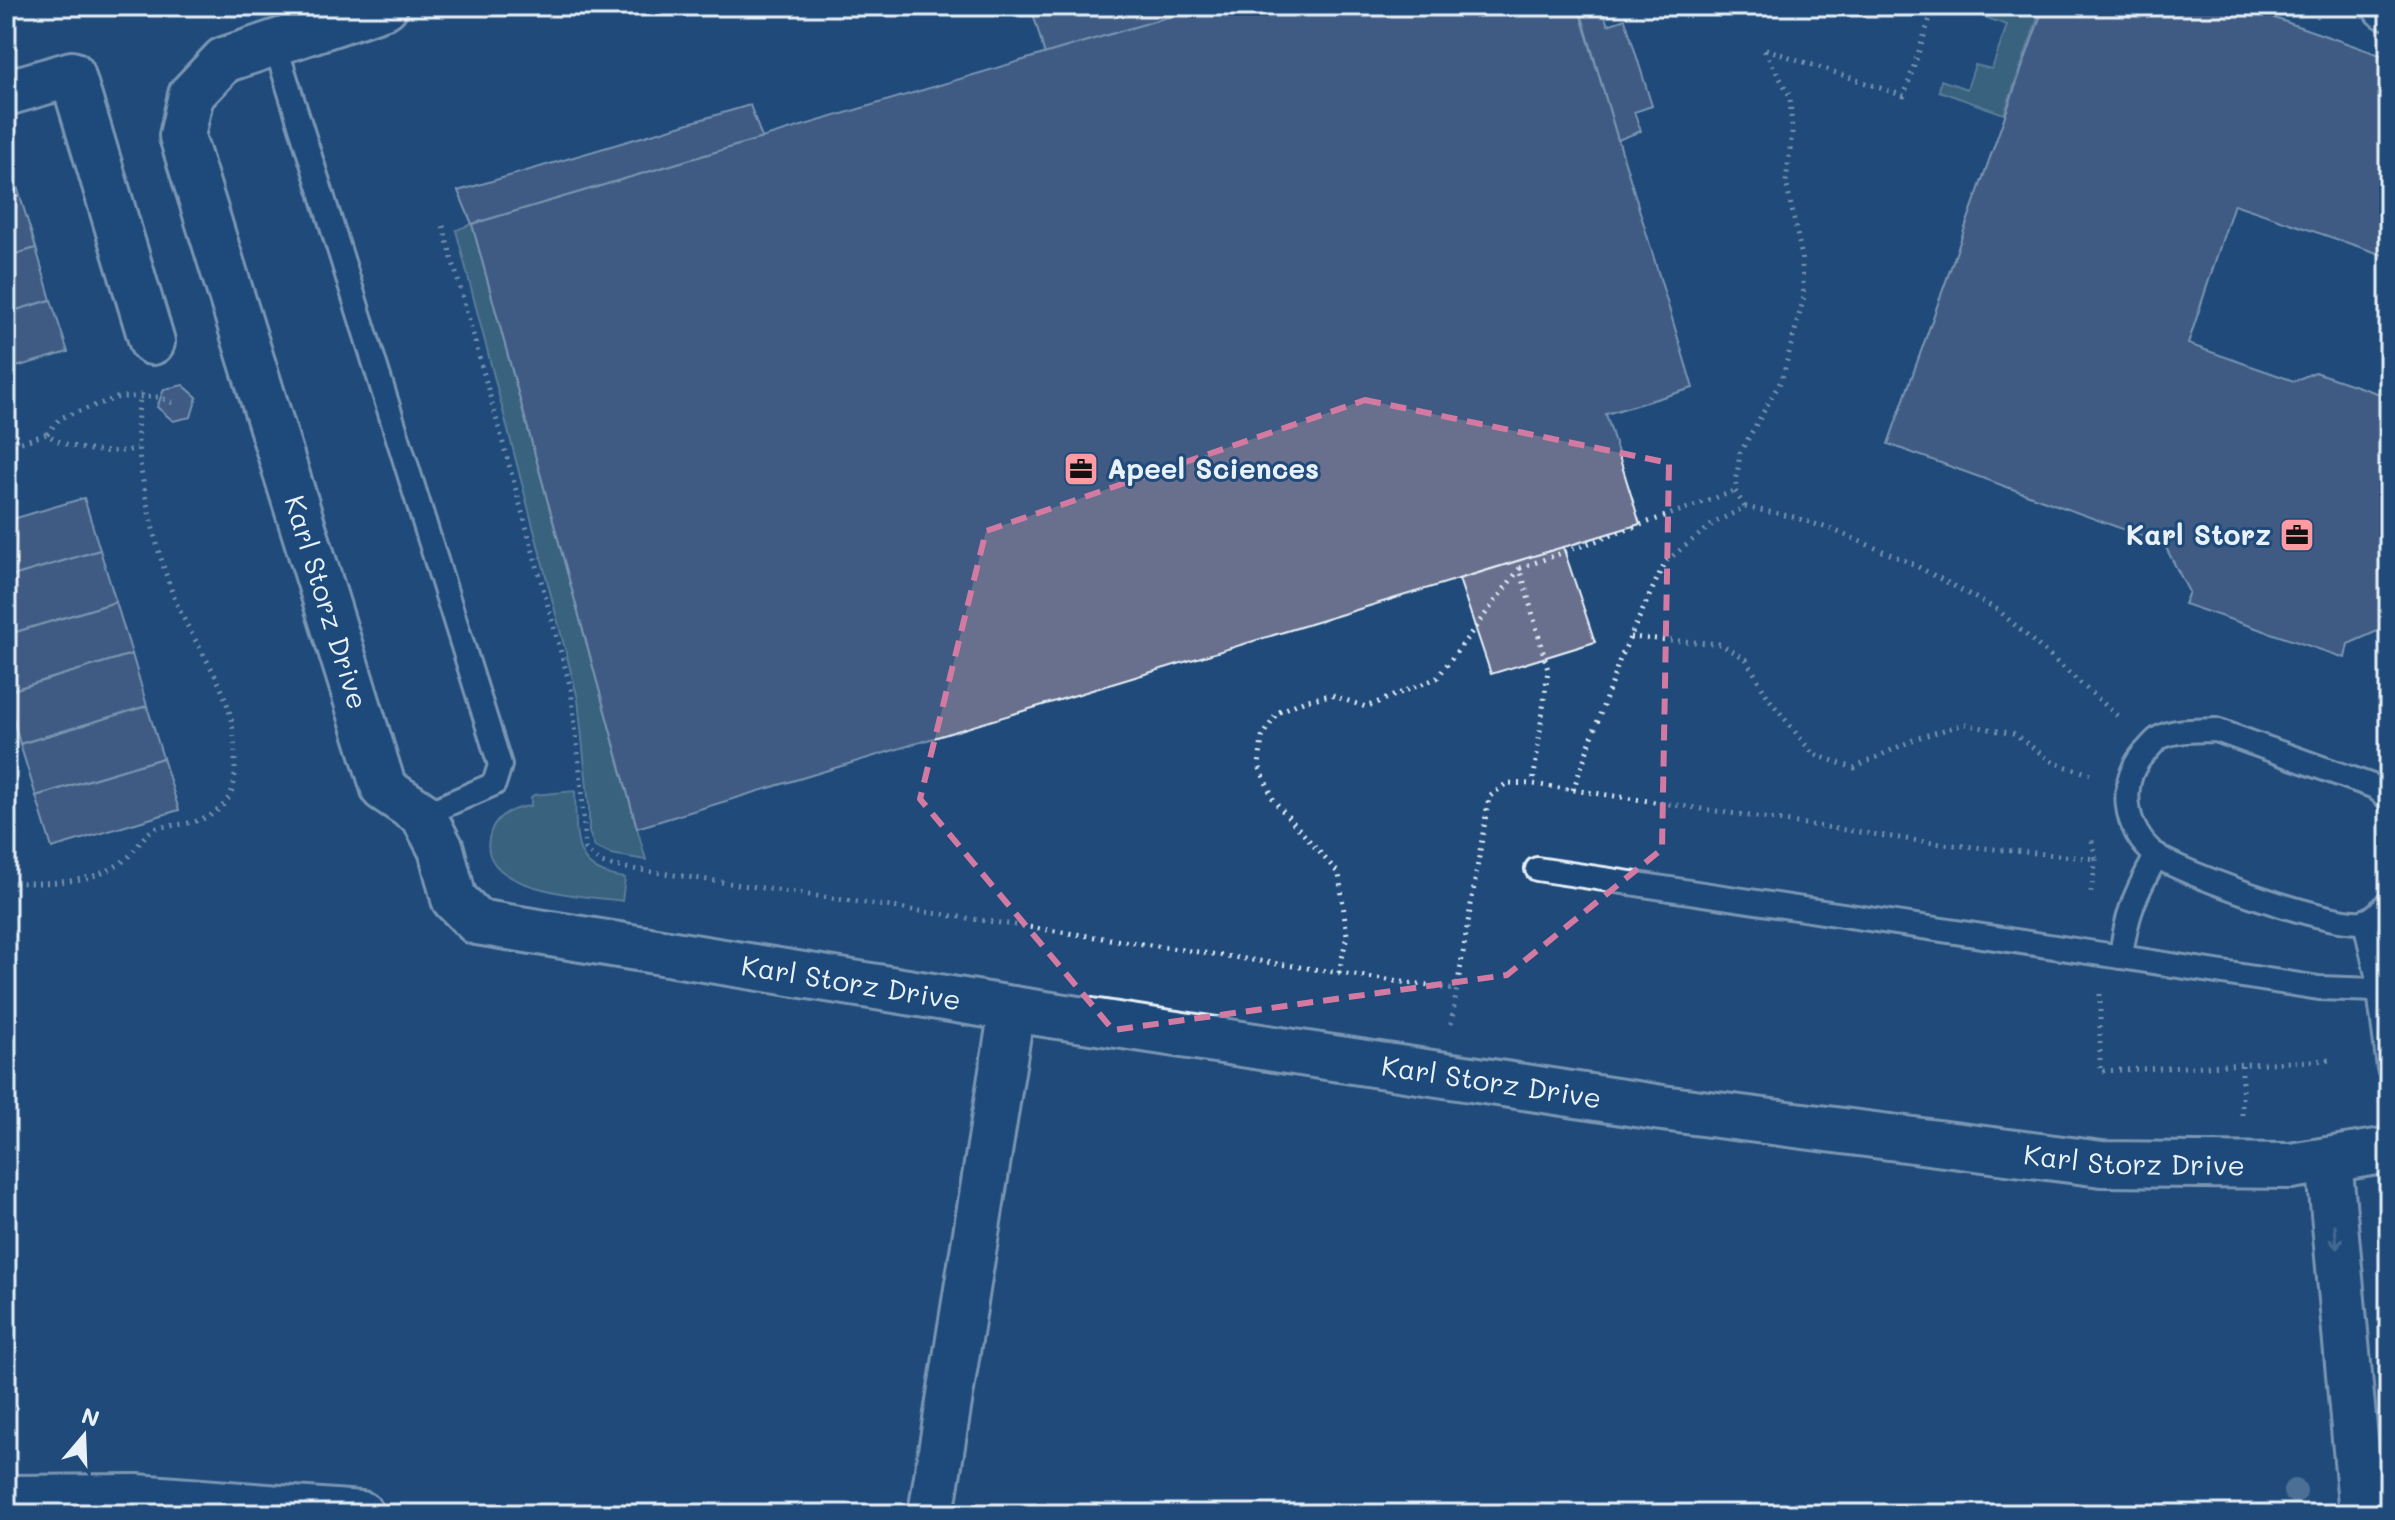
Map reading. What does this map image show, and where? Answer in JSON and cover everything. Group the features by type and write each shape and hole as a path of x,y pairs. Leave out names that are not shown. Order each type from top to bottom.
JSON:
{"street":[{"name":"Karl Storz Drive","path":"385,6 224,60 191,95 182,136 384,789 423,815 441,849 454,899 477,922 1012,1009 1662,1108 2102,1164 2291,1166 2389,1150"},
{"path":"6,93 72,74 152,342"},
{"path":"931,1514 1012,1009"},
{"path":"2329,1160 2362,1514"},
{"path":"6,1498 136,1497 361,1514"}],"lane":[{"path":"274,41 500,765 494,784 423,815"},
{"path":"2389,799 2375,787 2216,730 2188,731 2160,737 2140,756 2128,781 2127,810 2137,836 2157,855 2184,870 2321,918 2365,921 2382,911 2389,901"},
{"path":"2121,957 2125,923 2138,888 2157,855"},
{"path":"1537,869 2319,988 2381,979"},
{"path":"2365,921 2381,979 2389,1068"}],"path":[{"path":"1745,507 1735,491 1740,453 1782,379 1804,297 1801,252 1786,182 1792,132 1790,96 1763,48 1904,96 1934,6"},
{"path":"443,226 571,689 585,849 592,857 613,866 1456,990"},
{"path":"6,883 50,883 92,877 128,857 153,828 198,821 218,811 235,784 234,727 224,692 178,606 158,547 137,448 141,396 153,371 155,356 152,342"},
{"path":"6,447 47,434 60,418 119,397 159,397 176,404"},
{"path":"47,434 60,444 81,448 128,451 137,448"},
{"path":"1339,973 1347,935 1339,874 1274,801 1259,766 1262,738 1277,713 1303,701 1331,695 1366,707 1437,678 1520,568 1735,491"},
{"path":"1573,790 1630,637 1665,562 1714,523 1745,507 1794,517 1833,530 1911,563 1998,610 2123,720 2116,728"},
{"path":"1520,568 1548,670 1533,784"},
{"path":"1630,637 1720,644 1746,659 1769,699 1813,754 1854,768 1917,738 1964,724 2014,734 2054,763 2090,774"},
{"path":"2088,785 2096,761"},
{"path":"1450,1032 1489,797 1507,783 1533,784 1933,843 2096,859"},
{"path":"2089,905 2096,859 2090,833"},
{"path":"2100,985 2100,1071 2332,1060"},
{"path":"2242,1064 2242,1115"}],"highlighted area":[{"path":"1365,400 1669,463 1662,849 1507,975 1113,1030 920,799 986,531"}],"green space":[{"path":"1973,6 2012,9 2013,6 2042,6 2004,114 1939,91 1941,80 1967,89 1975,65 1992,69 2007,25 1973,13"},
{"path":"472,224 646,860 611,854 595,847 589,832 578,699 456,230"},
{"path":"575,791 580,849 594,868 625,878 622,901 535,887 514,879 497,867 489,851 491,831 502,816 531,806 534,795"}],"building":[{"path":"1031,6 1205,6 1045,55"},
{"name":"Apeel Sciences","path":"1205,6 1578,6 1693,388 1606,414 1640,524 637,828 472,224"},
{"path":"1601,6 1608,25 1625,19 1652,106 1634,112 1641,131 1618,140 1581,13"},
{"path":"2044,6 2240,6 2389,58 2389,257 2234,204 2188,344 2294,381 2315,372 2389,397 2389,626 2348,644 2345,658 2184,604 2189,592 2164,544 1888,444"},
{"path":"750,105 762,138 472,224 458,191"},
{"path":"6,151 20,196 6,200"},
{"path":"20,196 36,248 6,257 6,200"},
{"path":"36,248 51,300 6,313 6,257"},
{"path":"51,300 68,352 6,370 6,313"},
{"path":"183,385 197,397 191,417 173,421 157,407 164,389"},
{"path":"84,498 100,550 6,578 6,521"},
{"path":"1563,547 1595,642 1491,674 1459,579"},
{"path":"100,550 116,602 6,635 6,578"},
{"path":"116,602 132,654 6,692 6,635"},
{"path":"132,654 147,706 20,744 6,692"},
{"path":"147,706 163,758 36,796 20,744"},
{"path":"163,758 179,810 52,848 36,796"}],"place":[{"name":"Apeel Sciences","path":"1081,469"},
{"name":"Karl Storz","path":"2297,535"}]}
